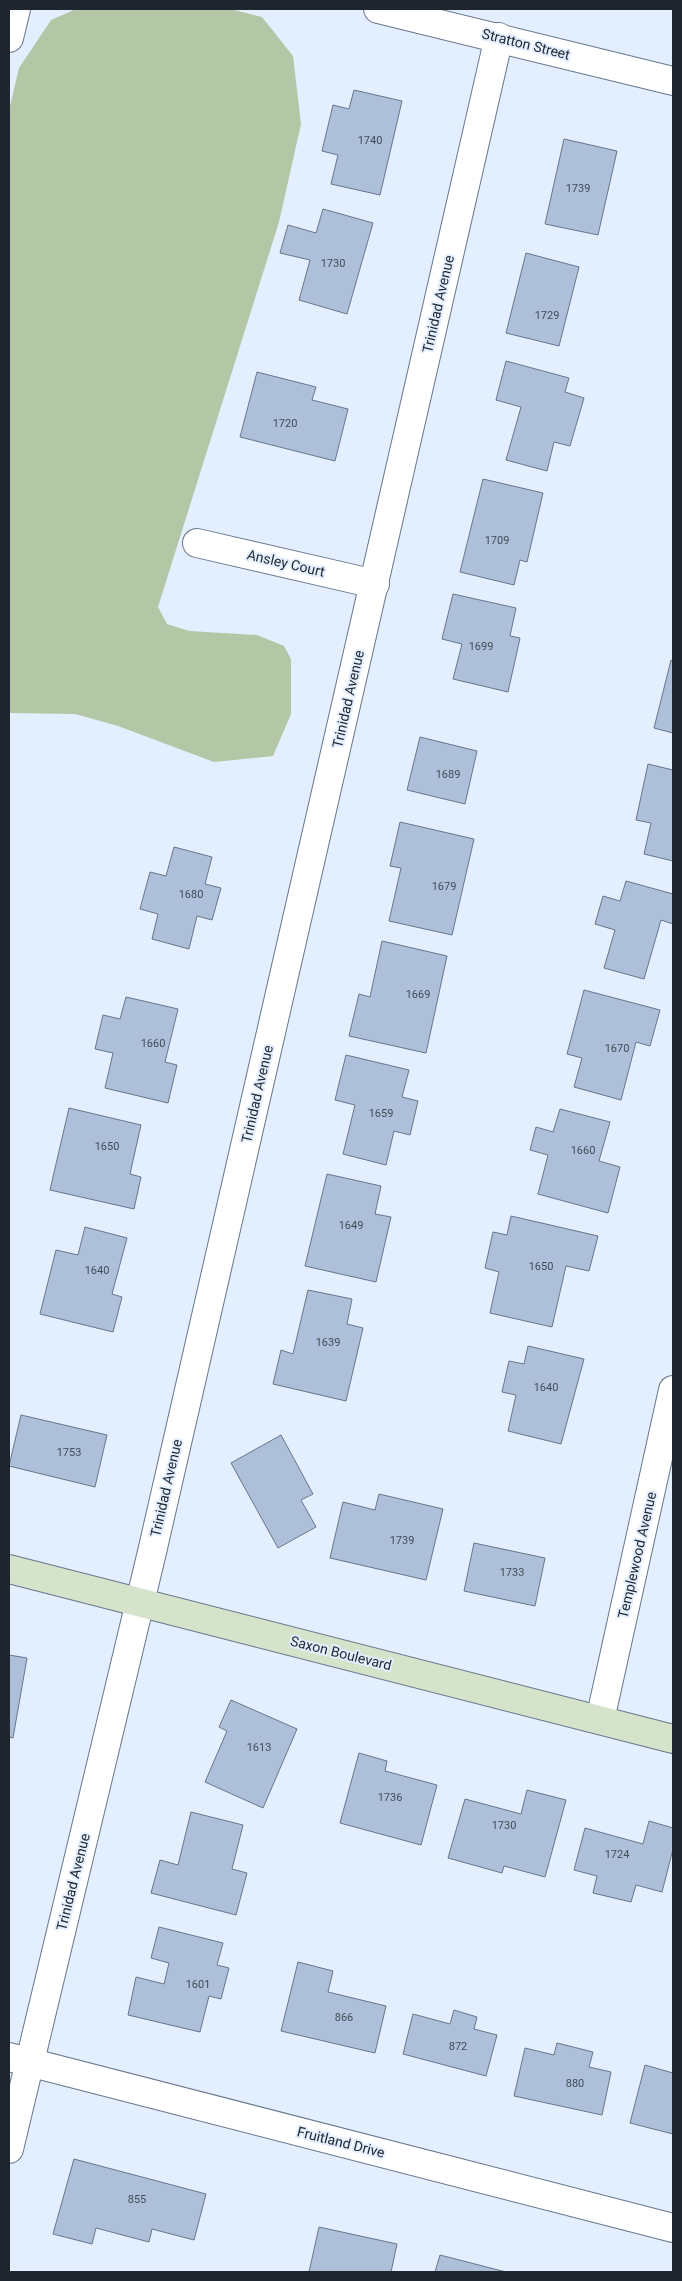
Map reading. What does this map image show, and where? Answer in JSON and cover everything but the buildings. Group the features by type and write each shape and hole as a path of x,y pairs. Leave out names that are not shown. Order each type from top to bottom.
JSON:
{"main road":[{"name":"Saxon Boulevard","path":"9,1569 673,1739"}],"street":[{"path":"9,38 16,9"},
{"name":"Stratton Street","path":"378,9 673,81"},
{"name":"Trinidad Avenue","path":"9,2149 19,2059 140,1601 375,584 499,37"},
{"name":"Ansley Court","path":"197,543 375,584"},
{"name":"Templewood Avenue","path":"600,1720 673,1390"},
{"name":"Fruitland Drive","path":"19,2059 673,2228"}],"green space":[{"path":"76,9 230,9 262,17 293,56 301,124 279,222 158,607 167,624 189,631 257,635 284,646 291,659 291,714 273,756 214,762 118,726 75,714 9,713 9,110 19,68 51,20"}]}
